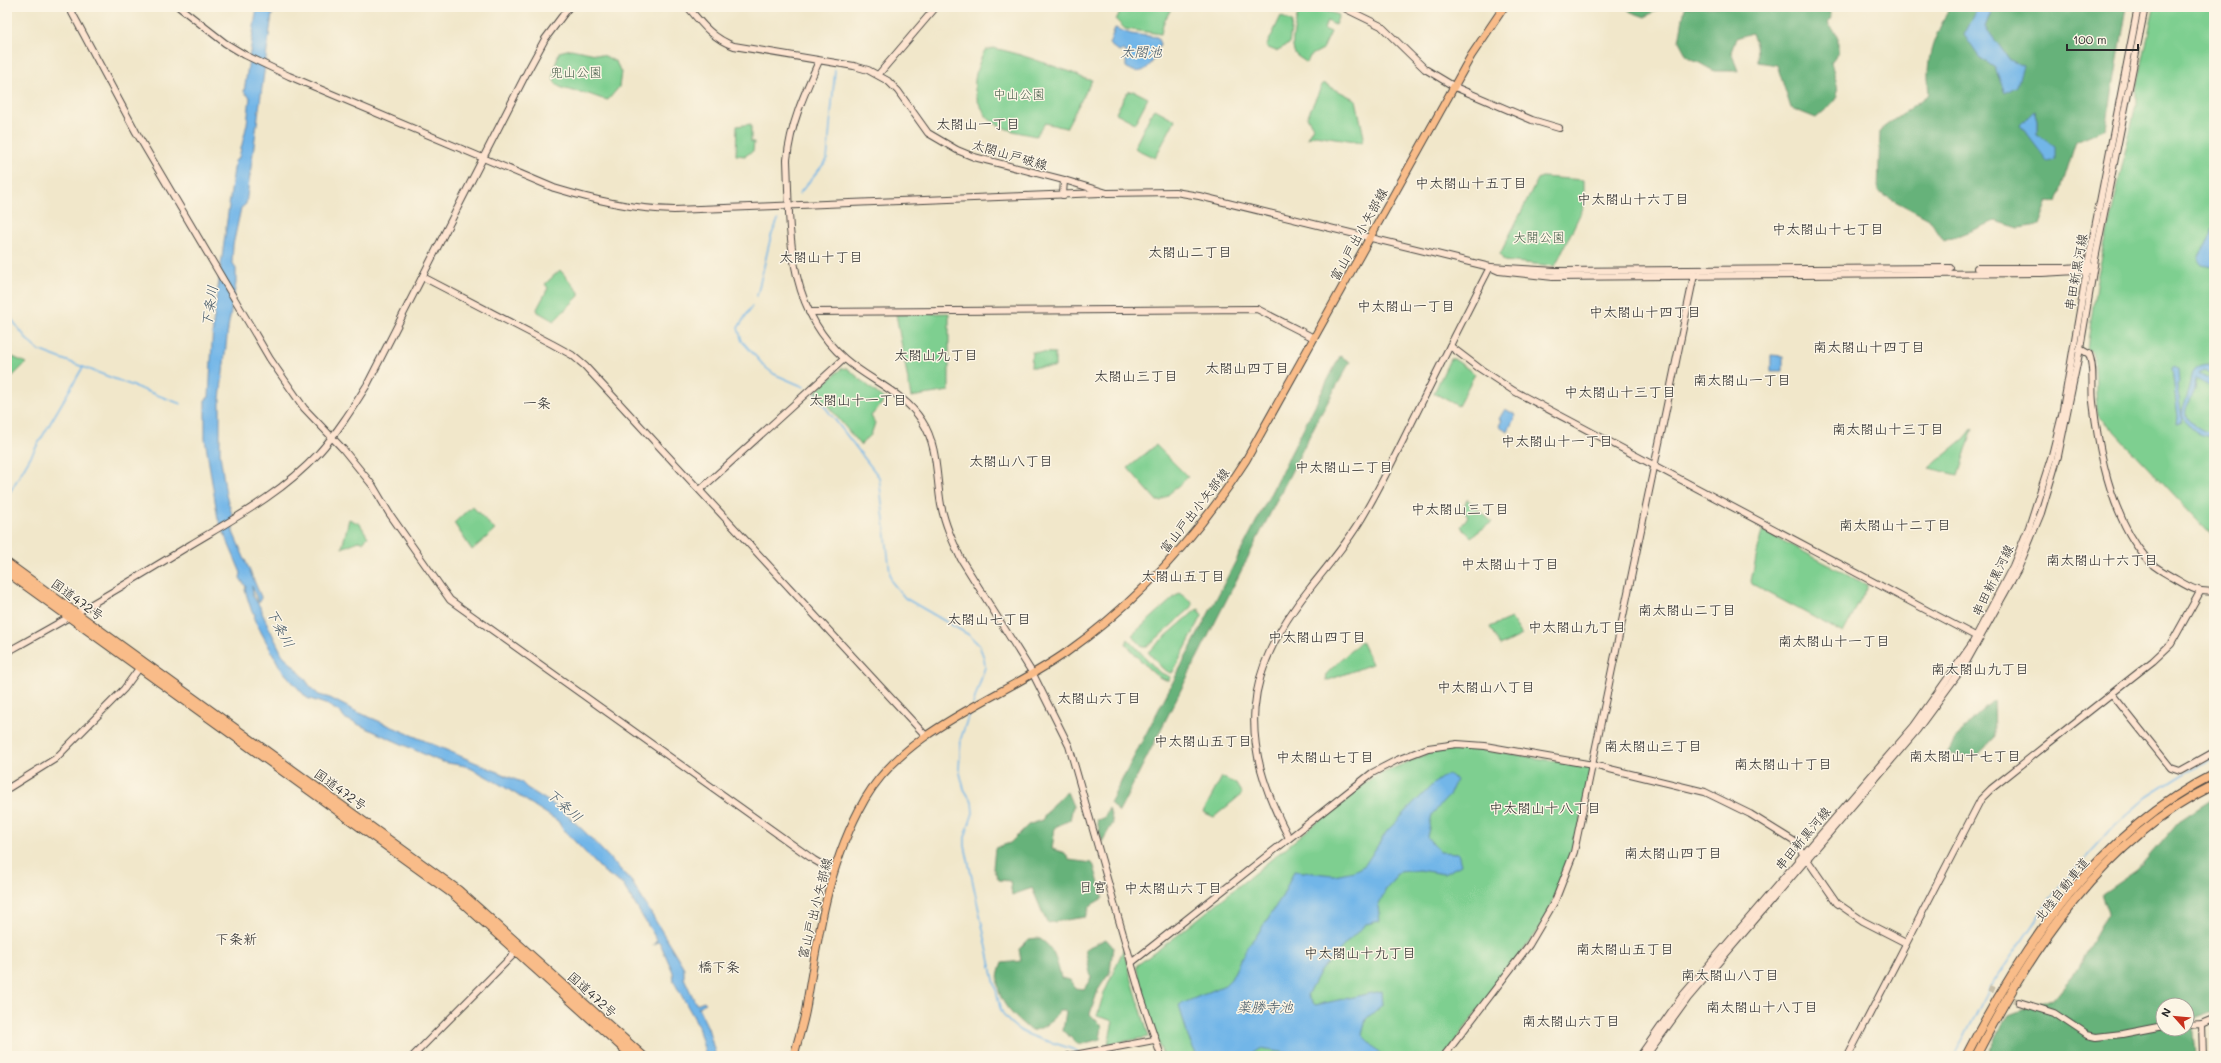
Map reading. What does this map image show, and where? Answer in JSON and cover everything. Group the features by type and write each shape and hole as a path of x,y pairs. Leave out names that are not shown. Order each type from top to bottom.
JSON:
{"highway":[{"name":"国道472号","path":"7,563 79,613 458,890 643,1056"},
{"name":"国道472号","path":"7,572 435,881 480,917 632,1056"},
{"name":"北陸自動車道","path":"1966,1056 2017,967 2050,919 2085,875 2142,819 2178,794 2214,774"},
{"name":"北陸自動車道","path":"1976,1056 2025,971 2057,924 2093,880 2147,828 2184,802 2214,785"}],"main road":[{"name":"富山戸出小矢部線","path":"794,1056 807,1003 813,957 833,871 846,837 873,787 892,765 926,736 1033,674 1068,651 1104,624 1162,570 1188,539 1230,485 1246,460 1471,56 1504,7"}],"street":[{"path":"69,7 136,132 237,304 291,390 314,419 332,437 373,486 389,513 452,603 814,860 833,871"},
{"path":"179,7 189,17 225,43 245,55 272,68 554,188 598,202 645,210 789,206 1107,193"},
{"path":"7,652 71,618 240,516 270,496 300,472 332,437 367,385 482,157 534,58 569,7"},
{"name":"太閤山戸破線","path":"688,7 710,33 725,43 753,50 854,66 878,75 898,92 928,133 957,150 974,157 1064,180 1107,193 1175,192 1199,196 1490,267"},
{"path":"878,75 936,7"},
{"path":"1342,7 1380,26 1426,69 1455,87 1532,120 1559,128"},
{"name":"串田新黒河線","path":"1978,638 2016,560 2029,527 2052,455 2062,415 2138,7"},
{"name":"串田新黒河線","path":"1646,1056 1688,998 1914,726 1978,638 2018,569 2040,513 2058,456 2080,349 2090,268 2146,7"},
{"path":"819,61 798,112 788,144 789,206 795,273 801,295 819,331 844,359 873,381 907,401 922,420 931,439 941,505 952,541 961,559 1033,674 1069,746 1131,963 1154,1040 1161,1056"},
{"path":"1063,195 1064,180"},
{"path":"1490,267 1500,266 1536,271 2090,268"},
{"path":"1490,267 1499,271 1553,277 2090,268"},
{"path":"1289,838 1268,793 1258,764 1254,740 1253,717 1256,688 1264,663 1281,628 1365,513 1490,267"},
{"path":"1444,1056 1529,945 1555,901 1574,852 1694,275"},
{"path":"422,277 572,355 585,366 926,736"},
{"path":"809,312 1257,309 1314,338"},
{"path":"1450,346 1514,392 1978,638"},
{"path":"2080,349 2089,354 2092,362 2092,395 2097,441 2113,498 2127,527 2147,560 2161,571 2200,592 2214,591"},
{"path":"700,490 844,359"},
{"path":"1848,1056 1977,805 1986,793 2153,661 2171,644 2200,592"},
{"path":"7,789 55,759 124,689 140,667"},
{"path":"2112,694 2171,768 2180,771 2214,752"},
{"path":"1131,963 1372,773 1396,760 1428,748 1458,744 1484,746 1593,765 1705,792 1750,814 1795,842 1837,903 1863,921 1906,943"},
{"name":"串田新黒河線","path":"1640,1056 1683,994 1805,856"},
{"path":"413,1056 517,951"},
{"path":"2019,1002 2054,1012 2087,1035 2096,1037 2155,1028"},
{"path":"2195,1024 2202,1024 2214,1019"},
{"path":"2202,1024 2203,1056"},
{"path":"1069,1056 1154,1040"}],"green space":[{"path":"1122,7 1172,7 1163,24 1161,34 1125,29 1116,20"},
{"path":"1300,7 1314,7 1339,15 1335,25 1327,21 1324,29 1331,32 1323,49 1310,56 1307,63 1296,55 1293,45 1295,24"},
{"path":"1625,7 1662,7 1645,17 1631,12"},
{"path":"1685,7 1828,7 1831,17 1828,24 1838,35 1838,53 1831,62 1838,89 1835,99 1816,118 1791,108 1777,65 1758,62 1756,45 1752,33 1736,38 1731,52 1738,71 1714,71 1687,56 1679,41"},
{"path":"1950,7 2127,7 2106,128 2076,141 2057,202 2048,201 2039,225 2019,228 1996,221 1944,241 1929,219 1878,192 1880,130 1929,94 1929,58 1935,39","holes":["1978,8 1991,12 1985,27 2010,60 2005,93 1995,67 1979,57","2034,111 2037,121 2037,134 2020,125"]},
{"path":"2154,7 2214,7 2214,538 2098,415 2094,359 2092,352 2087,349 2097,279 2136,104 2136,92"},
{"path":"1281,16 1292,22 1289,44 1276,51 1266,47"},
{"name":"中山公園","path":"993,48 1022,55 1092,80 1066,128 1045,123 1036,136 1006,129 988,118 976,95 975,80 978,65 985,50"},
{"name":"兜山公園","path":"571,49 605,56 616,62 621,72 619,87 608,100 565,89 555,83 554,72 559,52"},
{"path":"1323,83 1356,100 1364,137 1362,142 1315,135 1307,138 1313,127 1307,117"},
{"path":"1134,91 1148,98 1135,123 1116,113 1127,92"},
{"path":"1155,109 1175,120 1155,158 1136,149 1135,146 1153,110"},
{"path":"751,124 751,142 754,142 753,151 745,156 736,155 737,126"},
{"name":"大開公園","path":"1542,177 1584,180 1584,206 1555,266 1504,261 1500,254 1538,179"},
{"path":"560,270 579,292 579,296 554,321 538,312 537,309 548,288 545,284"},
{"path":"949,313 949,391 911,397 896,314"},
{"path":"1032,352 1055,353 1055,367 1031,367"},
{"path":"11,356 26,363 13,376 9,377 7,375 7,359"},
{"path":"1340,356 1350,362 1317,421 1119,812 1110,803 1253,528"},
{"path":"1450,359 1454,359 1475,374 1458,406 1434,393"},
{"path":"847,368 885,400 871,416 875,423 871,435 860,445 816,391 841,369"},
{"path":"1973,428 1958,475 1929,468 1965,438"},
{"path":"1156,445 1188,477 1161,501 1157,501 1128,468"},
{"path":"1467,499 1492,522 1471,537 1461,527 1468,516 1462,511"},
{"path":"472,506 495,530 472,550 454,523"},
{"path":"349,519 360,524 368,537 363,542 358,541 342,548"},
{"path":"1762,530 1867,585 1867,588 1843,633 1752,584 1751,581"},
{"path":"1179,593 1192,602 1192,607 1147,647 1143,647 1132,635"},
{"path":"1199,609 1202,616 1173,672 1170,673 1162,668 1148,652"},
{"path":"1511,618 1522,635 1500,646 1490,627"},
{"path":"1128,639 1159,672 1170,677 1169,680 1158,676 1146,666 1126,644"},
{"path":"1361,641 1372,664 1326,681 1327,673"},
{"path":"1994,700 1995,737 1976,757 1947,754 1951,746 1967,725"},
{"path":"1459,748 1514,754 1592,768 1574,853 1543,924 1444,1056 1163,1056 1145,1002 1136,966 1178,935 1373,777 1429,753"},
{"path":"1222,777 1236,784 1242,794 1214,817 1203,812"},
{"path":"1067,792 1073,806 1070,820 1055,827 1052,849 1065,853 1069,860 1092,863 1103,898 1091,905 1085,917 1047,923 1032,888 1012,895 1010,881 999,880 993,868 995,848 1010,843 1028,825 1042,820 1052,805"},
{"path":"2214,798 2214,1011 2196,1017 2195,1022 2195,997 2155,997 2155,1037 2193,1037 2195,1056 1987,1056 2003,1023 2009,1015 2054,998 2073,975 2109,912 2102,894 2137,870 2179,821"},
{"path":"1109,808 1113,823 1102,842 1097,820 1104,818"},
{"path":"1038,938 1048,945 1054,955 1061,978 1070,980 1075,988 1084,989 1091,978 1085,949 1106,939 1113,947 1110,972 1098,990 1090,1014 1102,1026 1100,1039 1079,1045 1063,1031 1066,1011 1059,1011 1047,1024 1031,1031 1015,1017 1003,1002 998,984 1002,963 1021,961 1019,949 1029,939"},
{"path":"1123,950 1149,1037 1108,1044 1113,1021 1097,1016 1103,996"}],"water":[{"path":"257,7 273,7 246,204 241,208 233,245 232,261 236,269 236,283 228,328 220,399 220,454 226,495 232,514 233,532 261,597 260,602 258,602 252,586 253,596 262,610 262,613 282,654 319,695 330,698 355,711 521,782 527,788 559,808 584,831 632,882 684,968 684,978 696,1004 704,1001 706,1003 698,1007 708,1028 716,1056 706,1056 697,1023 674,982 673,972 660,943 657,942 653,945 657,940 623,885 603,871 562,828 558,821 504,787 470,768 437,760 344,718 341,713 328,705 307,698 281,669 254,619 255,614 252,612 245,590 246,587 240,578 241,573 218,519 205,439 205,400 209,397 213,325 235,161 239,157 247,124 250,97 244,92"},
{"path":"1978,8 1991,12 1985,27 2010,60 2023,66 2017,86 2005,93 1995,68 1979,57 1964,35"},
{"name":"太閤池","path":"1115,28 1131,34 1157,37 1160,44 1152,62 1148,67 1139,72 1133,71 1126,67 1126,52 1124,50 1119,52 1109,44"},
{"path":"2034,111 2037,121 2037,134 2055,146 2055,160 2048,162 2020,125"},
{"path":"2214,224 2214,267 2202,265 2198,260 2211,235"},
{"path":"1771,355 1783,356 1783,371 1771,371"},
{"path":"2208,365 2214,369 2214,374 2204,370 2199,373 2214,381 2211,387 2196,378 2195,391 2186,409 2186,413 2187,418 2196,427 2209,432 2214,431 2214,436 2204,436 2196,432 2188,426 2183,417 2182,423 2177,424 2178,417 2172,370 2174,367 2178,369 2179,384 2177,384 2182,417 2193,372 2198,367"},
{"path":"1505,409 1516,415 1508,431 1499,426 1502,420 1499,419"},
{"name":"薬勝寺池","path":"1451,775 1456,780 1449,796 1432,814 1427,837 1440,852 1458,853 1461,865 1444,874 1419,870 1399,872 1385,891 1378,906 1380,921 1366,924 1350,939 1320,971 1307,996 1315,1005 1381,991 1382,1005 1366,1019 1362,1035 1383,1056 1325,1056 1322,1053 1300,1055 1260,1049 1250,1056 1197,1056 1188,1037 1179,1005 1225,985 1231,979 1248,945 1257,935 1283,895 1294,871 1334,875 1354,871 1365,865 1387,831 1433,784 1444,776"}],"waterway":[{"path":"799,194 827,160 835,70"},
{"path":"757,296 771,236 778,220"},
{"path":"752,306 738,328 742,341 765,367 774,374 804,387"},
{"path":"7,313 29,342 38,350 181,404"},
{"path":"7,497 83,367"},
{"path":"815,394 879,477 891,581 905,598 969,635 979,645 984,658 985,667 973,704"},
{"path":"970,711 961,738 959,769 964,789 972,802 973,813 965,837 965,846 1000,1008 1006,1019 1014,1027 1024,1033 1079,1052"},
{"path":"1954,1056 1987,992 2047,904 2082,862 2115,825 2147,797 2185,773 2214,759"}],"tunnel":[{"path":"1989,988 2019,1002"}],"district":[{"name":"太閤山一丁目","path":"978,123"},
{"name":"中太閤山十五丁目","path":"1471,182"},
{"name":"中太閤山十六丁目","path":"1633,198"},
{"name":"中太閤山十七丁目","path":"1828,228"},
{"name":"太閤山二丁目","path":"1190,251"},
{"name":"太閤山十丁目","path":"821,256"},
{"name":"中太閤山一丁目","path":"1406,305"},
{"name":"中太閤山十四丁目","path":"1645,311"},
{"name":"南太閤山十四丁目","path":"1869,346"},
{"name":"太閤山九丁目","path":"936,354"},
{"name":"太閤山四丁目","path":"1247,367"},
{"name":"太閤山三丁目","path":"1136,375"},
{"name":"南太閤山一丁目","path":"1742,379"},
{"name":"中太閤山十三丁目","path":"1620,391"},
{"name":"太閤山十一丁目","path":"858,399"},
{"name":"一条","path":"537,402"},
{"name":"南太閤山十三丁目","path":"1888,428"},
{"name":"中太閤山十一丁目","path":"1557,440"},
{"name":"太閤山八丁目","path":"1011,460"},
{"name":"中太閤山二丁目","path":"1344,466"},
{"name":"中太閤山三丁目","path":"1460,508"},
{"name":"南太閤山十二丁目","path":"1895,524"},
{"name":"南太閤山十六丁目","path":"2102,559"},
{"name":"中太閤山十丁目","path":"1510,563"},
{"name":"太閤山五丁目","path":"1183,575"},
{"name":"南太閤山二丁目","path":"1687,609"},
{"name":"太閤山七丁目","path":"989,618"},
{"name":"中太閤山九丁目","path":"1577,626"},
{"name":"中太閤山四丁目","path":"1317,636"},
{"name":"南太閤山十一丁目","path":"1834,640"},
{"name":"南太閤山九丁目","path":"1980,668"},
{"name":"中太閤山八丁目","path":"1486,686"},
{"name":"太閤山六丁目","path":"1099,697"},
{"name":"中太閤山五丁目","path":"1203,740"},
{"name":"南太閤山三丁目","path":"1653,745"},
{"name":"南太閤山十七丁目","path":"1965,755"},
{"name":"中太閤山七丁目","path":"1325,756"},
{"name":"南太閤山十丁目","path":"1783,763"},
{"name":"中太閤山十八丁目","path":"1545,807"},
{"name":"南太閤山四丁目","path":"1673,852"},
{"name":"日宮","path":"1093,886"},
{"name":"中太閤山六丁目","path":"1173,887"},
{"name":"下条新","path":"236,938"},
{"name":"南太閤山五丁目","path":"1625,948"},
{"name":"中太閤山十九丁目","path":"1360,952"},
{"name":"橋下条","path":"719,966"},
{"name":"南太閤山八丁目","path":"1730,974"},
{"name":"南太閤山十八丁目","path":"1762,1006"},
{"name":"南太閤山六丁目","path":"1571,1020"}],"water label":[{"name":"下条川","path":"209,306"},
{"name":"下条川","path":"281,628"},
{"name":"下条川","path":"565,805"}]}
